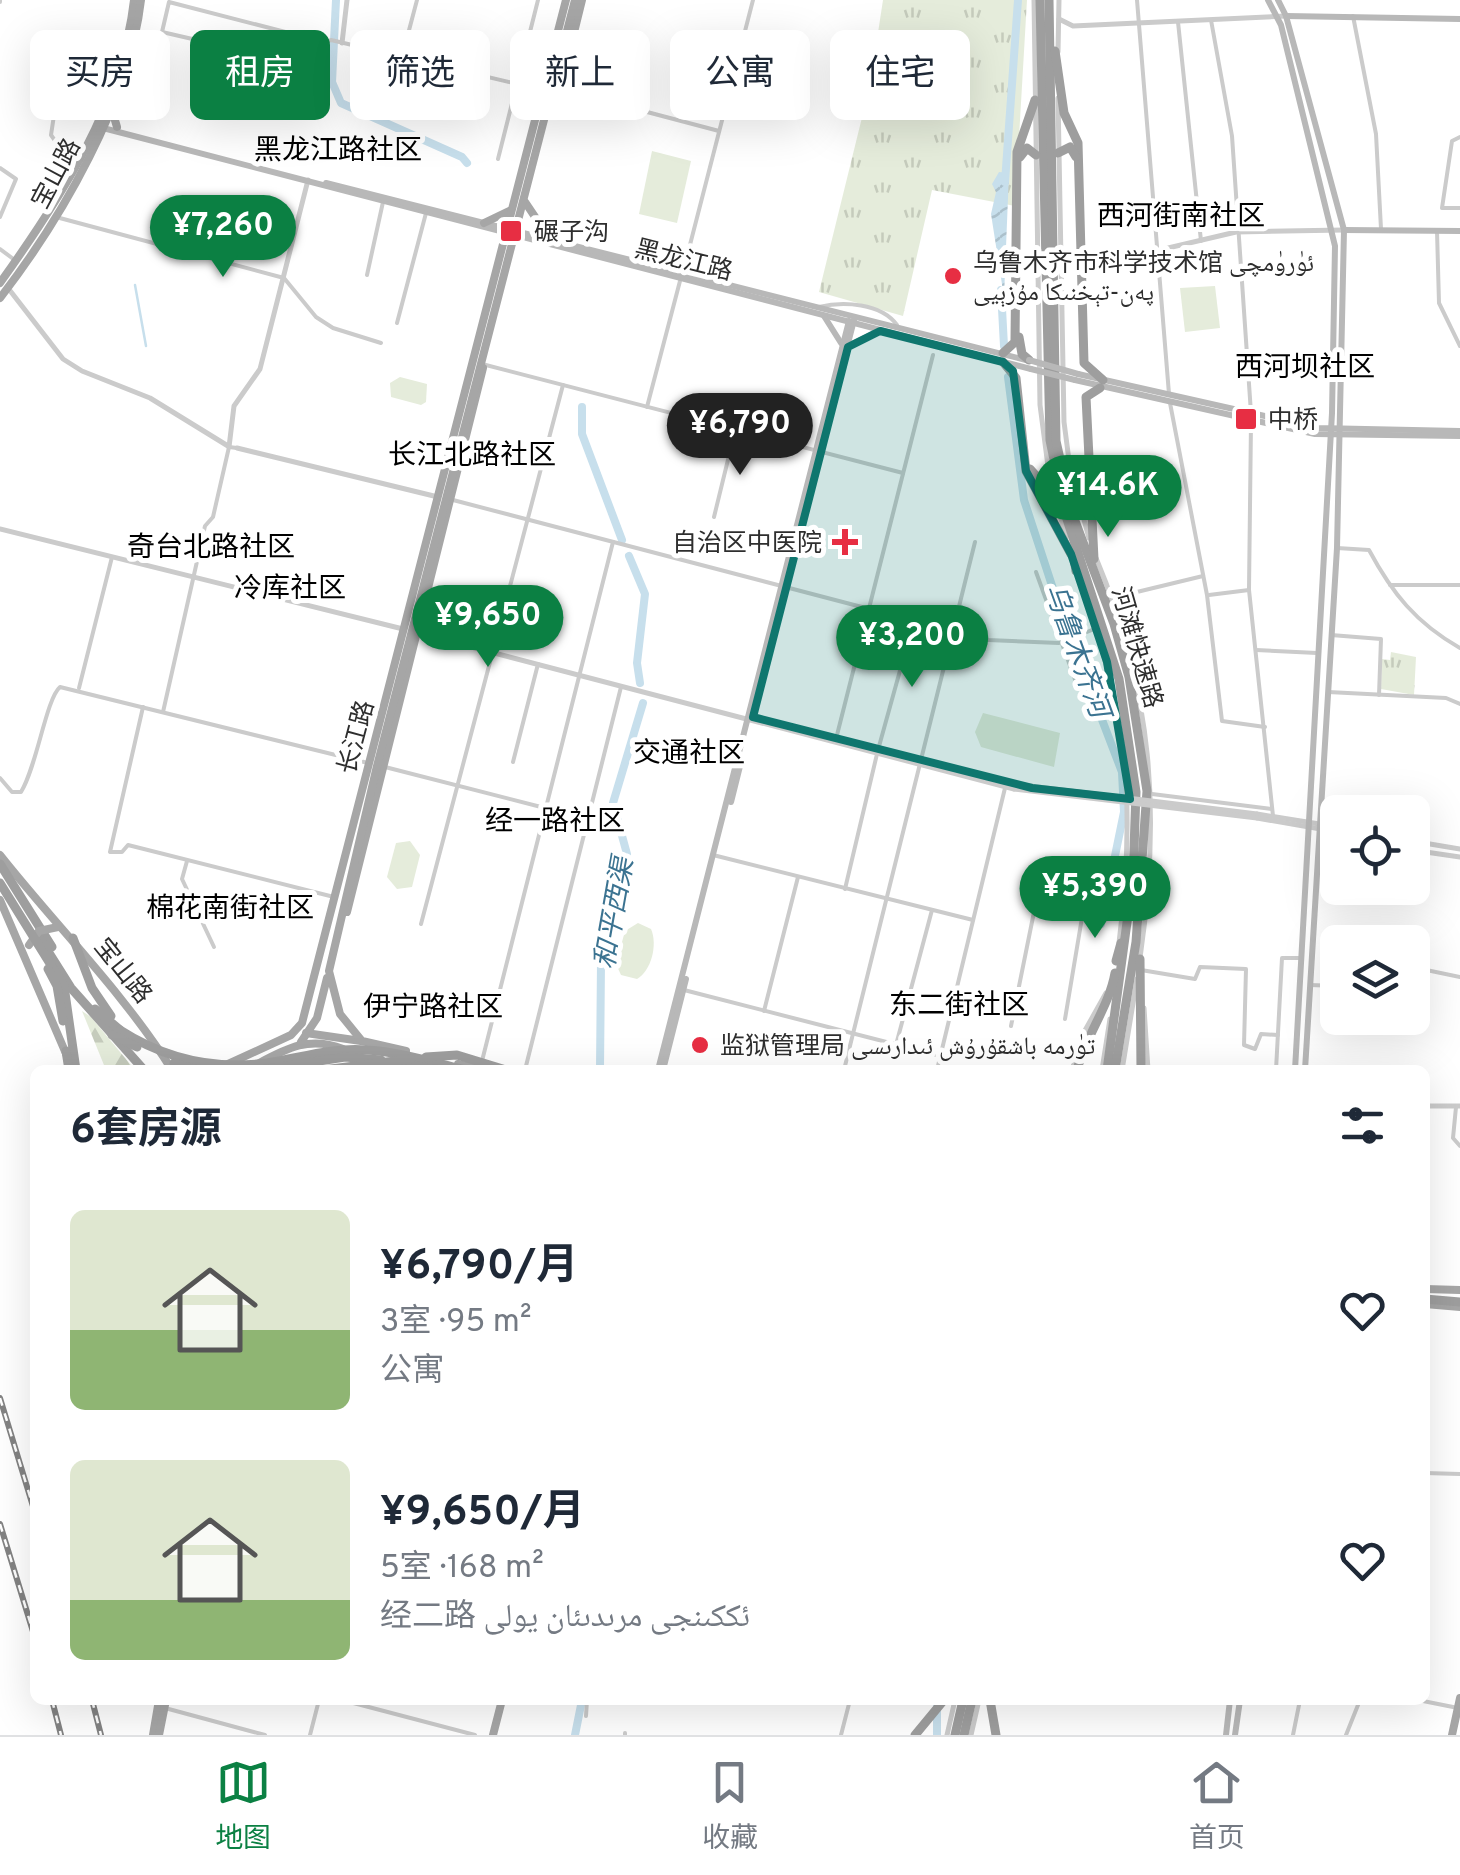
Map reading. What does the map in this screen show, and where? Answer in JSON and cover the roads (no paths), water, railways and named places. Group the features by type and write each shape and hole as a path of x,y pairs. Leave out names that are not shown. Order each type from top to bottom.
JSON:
{"highway":[{"name":"河滩快速路","path":"1037,0 1049,20 1056,441 1072,513 1114,624 1140,729 1147,791 1109,1065"},
{"name":"河滩快速路","path":"1050,0 1046,404 1056,477 1119,679 1136,792 1137,931 1109,1065"},
{"path":"1036,67 1049,20"},
{"path":"1049,20 1064,113 1078,142 1084,363 1101,384 1086,398 1094,572"},
{"path":"1035,100 1017,152 1015,342 1003,357 1016,378 1026,472 1071,554"},
{"path":"1058,153 1067,146 1076,154 1081,362 1074,376 1083,394 1086,464 1080,472 1070,468"},
{"path":"1036,155 1030,148 1020,154 1019,344 1030,365 1020,378 1028,462 1036,477 1044,476 1048,470"},
{"path":"1067,518 1076,570"},
{"path":"1128,841 1138,870"},
{"path":"1138,870 1152,845"},
{"path":"0,859 2,881 57,986 72,1065"},
{"path":"2,881 75,984 118,1030 145,1046 201,1064 268,1063 308,1054 366,1050 440,1065"},
{"path":"1077,1065 1090,1028 1112,991 1128,916"},
{"path":"1137,931 1143,1065"},
{"path":"73,938 92,988 141,1065"},
{"path":"118,1030 188,1065"},
{"path":"369,1065 458,1055 490,1065"},
{"path":"284,1065 369,1058 410,1065"},
{"path":"293,1065 309,1060"},
{"path":"1430,1296 1460,1299"},
{"path":"915,1735 940,1705"},
{"path":"955,1735 962,1705"},
{"path":"967,1735 975,1705"},
{"path":"991,1705 996,1735"}],"main road":[{"name":"宝山路","path":"135,30 138,0"},
{"name":"宝山路","path":"4,285 56,217 94,144 138,0"},
{"name":"长江路","path":"559,30 566,0"},
{"path":"572,30 578,0"},
{"name":"长江路","path":"570,30 578,0"},
{"path":"1268,0 1282,16 1343,226 1342,433 1322,795"},
{"path":"1278,0 1334,230 1330,433 1295,1065"},
{"path":"1282,16 1460,19"},
{"name":"宝山路","path":"0,298 16,261 101,120"},
{"path":"94,144 116,129 114,120"},
{"name":"长江路","path":"446,499 505,231 536,120"},
{"name":"长江路","path":"303,1021 413,632 545,120"},
{"name":"黑龙江路","path":"99,124 505,231"},
{"name":"黑龙江路","path":"308,180 426,213 817,307 880,331 1003,357"},
{"path":"525,202 550,240"},
{"path":"484,223 512,208"},
{"path":"1343,226 1362,230 1460,230"},
{"name":"黑龙江路","path":"517,234 682,275 823,316 900,328 1101,384 1330,433 1460,433"},
{"path":"823,316 845,347"},
{"path":"661,1065 852,320"},
{"path":"845,347 880,331"},
{"name":"长江路","path":"362,1041 346,1024 334,999 329,971 377,765"},
{"path":"1305,1065 1320,825"},
{"name":"宝山路","path":"0,859 73,938 148,1032 169,1065"},
{"path":"0,900 71,1065"},
{"path":"30,966 29,945 40,931 58,927 73,938"},
{"path":"301,1042 317,1018 329,971"},
{"path":"291,1035 303,1021 308,1032 319,1040 390,1065"},
{"path":"148,1032 185,1065"},
{"path":"222,1065 291,1035 308,1032 460,1065"},
{"path":"256,1065 301,1042 319,1040"},
{"path":"1454,1735 1459,1703"},
{"path":"156,1735 163,1705"},
{"path":"491,1735 499,1705"},
{"path":"1226,1735 1229,1705"},
{"path":"1236,1735 1239,1705"},
{"path":"1454,1735 1460,1722"}],"street":[{"path":"342,43 348,0"},
{"path":"409,30 417,0"},
{"path":"530,30 538,0"},
{"path":"647,407 750,0"},
{"path":"1037,0 1040,405 1048,470 1097,628 1123,737 1130,791 1108,1065"},
{"path":"1059,0 1049,20 1073,26 1282,16"},
{"path":"1137,0 1169,399 1207,595 1222,721 1265,727"},
{"path":"169,2 324,42 308,51 301,64 162,32 169,2"},
{"path":"1354,16 1376,134 1381,230"},
{"path":"1211,18 1232,136 1251,415 1249,590 1272,812"},
{"path":"1178,21 1201,241"},
{"path":"330,40 350,45"},
{"path":"1058,69 1064,422 1070,468 1093,551 1136,677 1152,794 1152,845 1140,962 1123,1065"},
{"path":"498,160 510,109"},
{"path":"650,113 719,131"},
{"path":"53,120 51,135 56,142 84,153"},
{"path":"1460,137 1452,141 1442,208 1460,208"},
{"path":"0,168 16,179 0,218"},
{"path":"1448,169 1460,170"},
{"path":"164,712 206,519 213,517 233,448 234,406 260,369 308,180"},
{"path":"367,275 383,202"},
{"path":"1304,231 1323,224 1329,211"},
{"path":"397,324 426,213"},
{"path":"56,217 284,278 325,323 381,342"},
{"path":"1083,268 1236,232 1334,230 1343,226"},
{"path":"1437,230 1440,303 1460,346"},
{"path":"0,249 16,261"},
{"path":"4,285 64,359 82,371 150,398 233,448 529,519 988,640 1062,642 1097,628"},
{"path":"817,307 840,301 889,314 900,328"},
{"path":"836,739 933,355"},
{"path":"482,364 903,474"},
{"path":"421,924 564,385"},
{"path":"714,517 735,430"},
{"path":"0,529 1014,786 1320,825"},
{"path":"482,1065 613,542"},
{"path":"845,1065 975,542"},
{"path":"1337,548 1368,550 1411,614 1460,648"},
{"path":"79,690 112,557"},
{"path":"1036,572 1076,682"},
{"path":"1112,598 1203,576"},
{"path":"1388,585 1460,586"},
{"path":"1207,595 1249,590"},
{"path":"845,889 914,620"},
{"path":"1332,635 1381,639 1379,695"},
{"path":"1256,650 1319,653"},
{"path":"513,762 538,664"},
{"path":"526,1065 622,685"},
{"path":"0,778 12,792 21,792 36,765 56,690 69,686 544,808"},
{"path":"1328,692 1446,698 1460,704"},
{"path":"143,707 107,848 115,854 128,845 335,898"},
{"path":"751,719 878,752"},
{"path":"920,763 1005,787 1014,786"},
{"path":"938,1065 1005,787"},
{"path":"1152,794 1272,812 1309,823"},
{"path":"1257,816 1272,812"},
{"path":"1430,844 1460,849"},
{"path":"1430,853 1460,857"},
{"path":"715,856 973,920"},
{"path":"1065,1020 1092,858"},
{"path":"187,861 182,880 214,946"},
{"path":"764,1011 798,877"},
{"path":"896,1045 932,910"},
{"path":"1012,1026 1034,912"},
{"path":"1276,1065 1282,958 1301,958"},
{"path":"1140,962 1187,979 1195,979 1200,967 1246,970 1244,1045 1255,1049 1260,1034 1278,1035"},
{"path":"1430,971 1460,977"},
{"path":"1310,985 1320,985"},
{"path":"682,989 940,1056"},
{"path":"1430,1106 1458,1106 1453,1138 1460,1146"},
{"path":"1430,1473 1460,1474"},
{"path":"1430,1701 1459,1703"},
{"path":"169,1705 265,1735"},
{"path":"310,1735 318,1705"},
{"path":"361,1705 476,1735"},
{"path":"586,1716 587,1705"},
{"path":"842,1735 849,1705"},
{"path":"946,1735 953,1705"},
{"path":"1293,1735 1299,1705"},
{"path":"1346,1735 1358,1705"}],"water":[{"path":"999,172 1009,173 1004,297 991,214 996,192 992,184"}],"waterway":[{"name":"和平西渠","path":"336,0 332,82 341,103 462,157 467,163"},
{"name":"乌鲁木齐河","path":"1005,182 1018,0"},
{"path":"135,285 146,346"},
{"name":"乌鲁木齐河","path":"1001,290 1004,346"},
{"name":"乌鲁木齐河","path":"1008,377 1024,500 1060,610 1122,772 1124,812 1101,924"},
{"name":"和平西渠","path":"582,407 582,434 622,540"},
{"name":"和平西渠","path":"629,556 645,594 637,663 640,683"},
{"name":"和平西渠","path":"600,1065 601,962 627,854 613,803 643,703"},
{"name":"和平西渠","path":"575,1735 581,1705"},
{"name":"乌鲁木齐河","path":"937,1705 937,1735"}],"railway":[{"path":"0,1398 30,1497"},
{"path":"0,1524 30,1622"},
{"path":"53,1705 61,1735"},
{"path":"93,1705 101,1735"}],"place":[{"name":"碾子沟","path":"511,231"},
{"name":"乌鲁木齐市科学技术馆 ئۈرۈمچى پەن-تېخنىكا مۇزېيى","path":"953,276"},
{"name":"中桥","path":"1246,419"},
{"name":"自治区中医院","path":"845,542"},
{"name":"监狱管理局 تۈرمە باشقۇرۇش ئىدارىسى","path":"700,1045"}],"district":[{"name":"黑龙江路社区","path":"338,149"},
{"name":"西河街南社区","path":"1181,215"},
{"name":"西河坝社区","path":"1305,366"},
{"name":"长江北路社区","path":"472,454"},
{"name":"奇台北路社区","path":"211,546"},
{"name":"冷库社区","path":"290,587"},
{"name":"交通社区","path":"689,752"},
{"name":"经一路社区","path":"555,820"},
{"name":"棉花南街社区","path":"230,907"},
{"name":"东二街社区","path":"959,1004"},
{"name":"伊宁路社区","path":"433,1006"}]}
